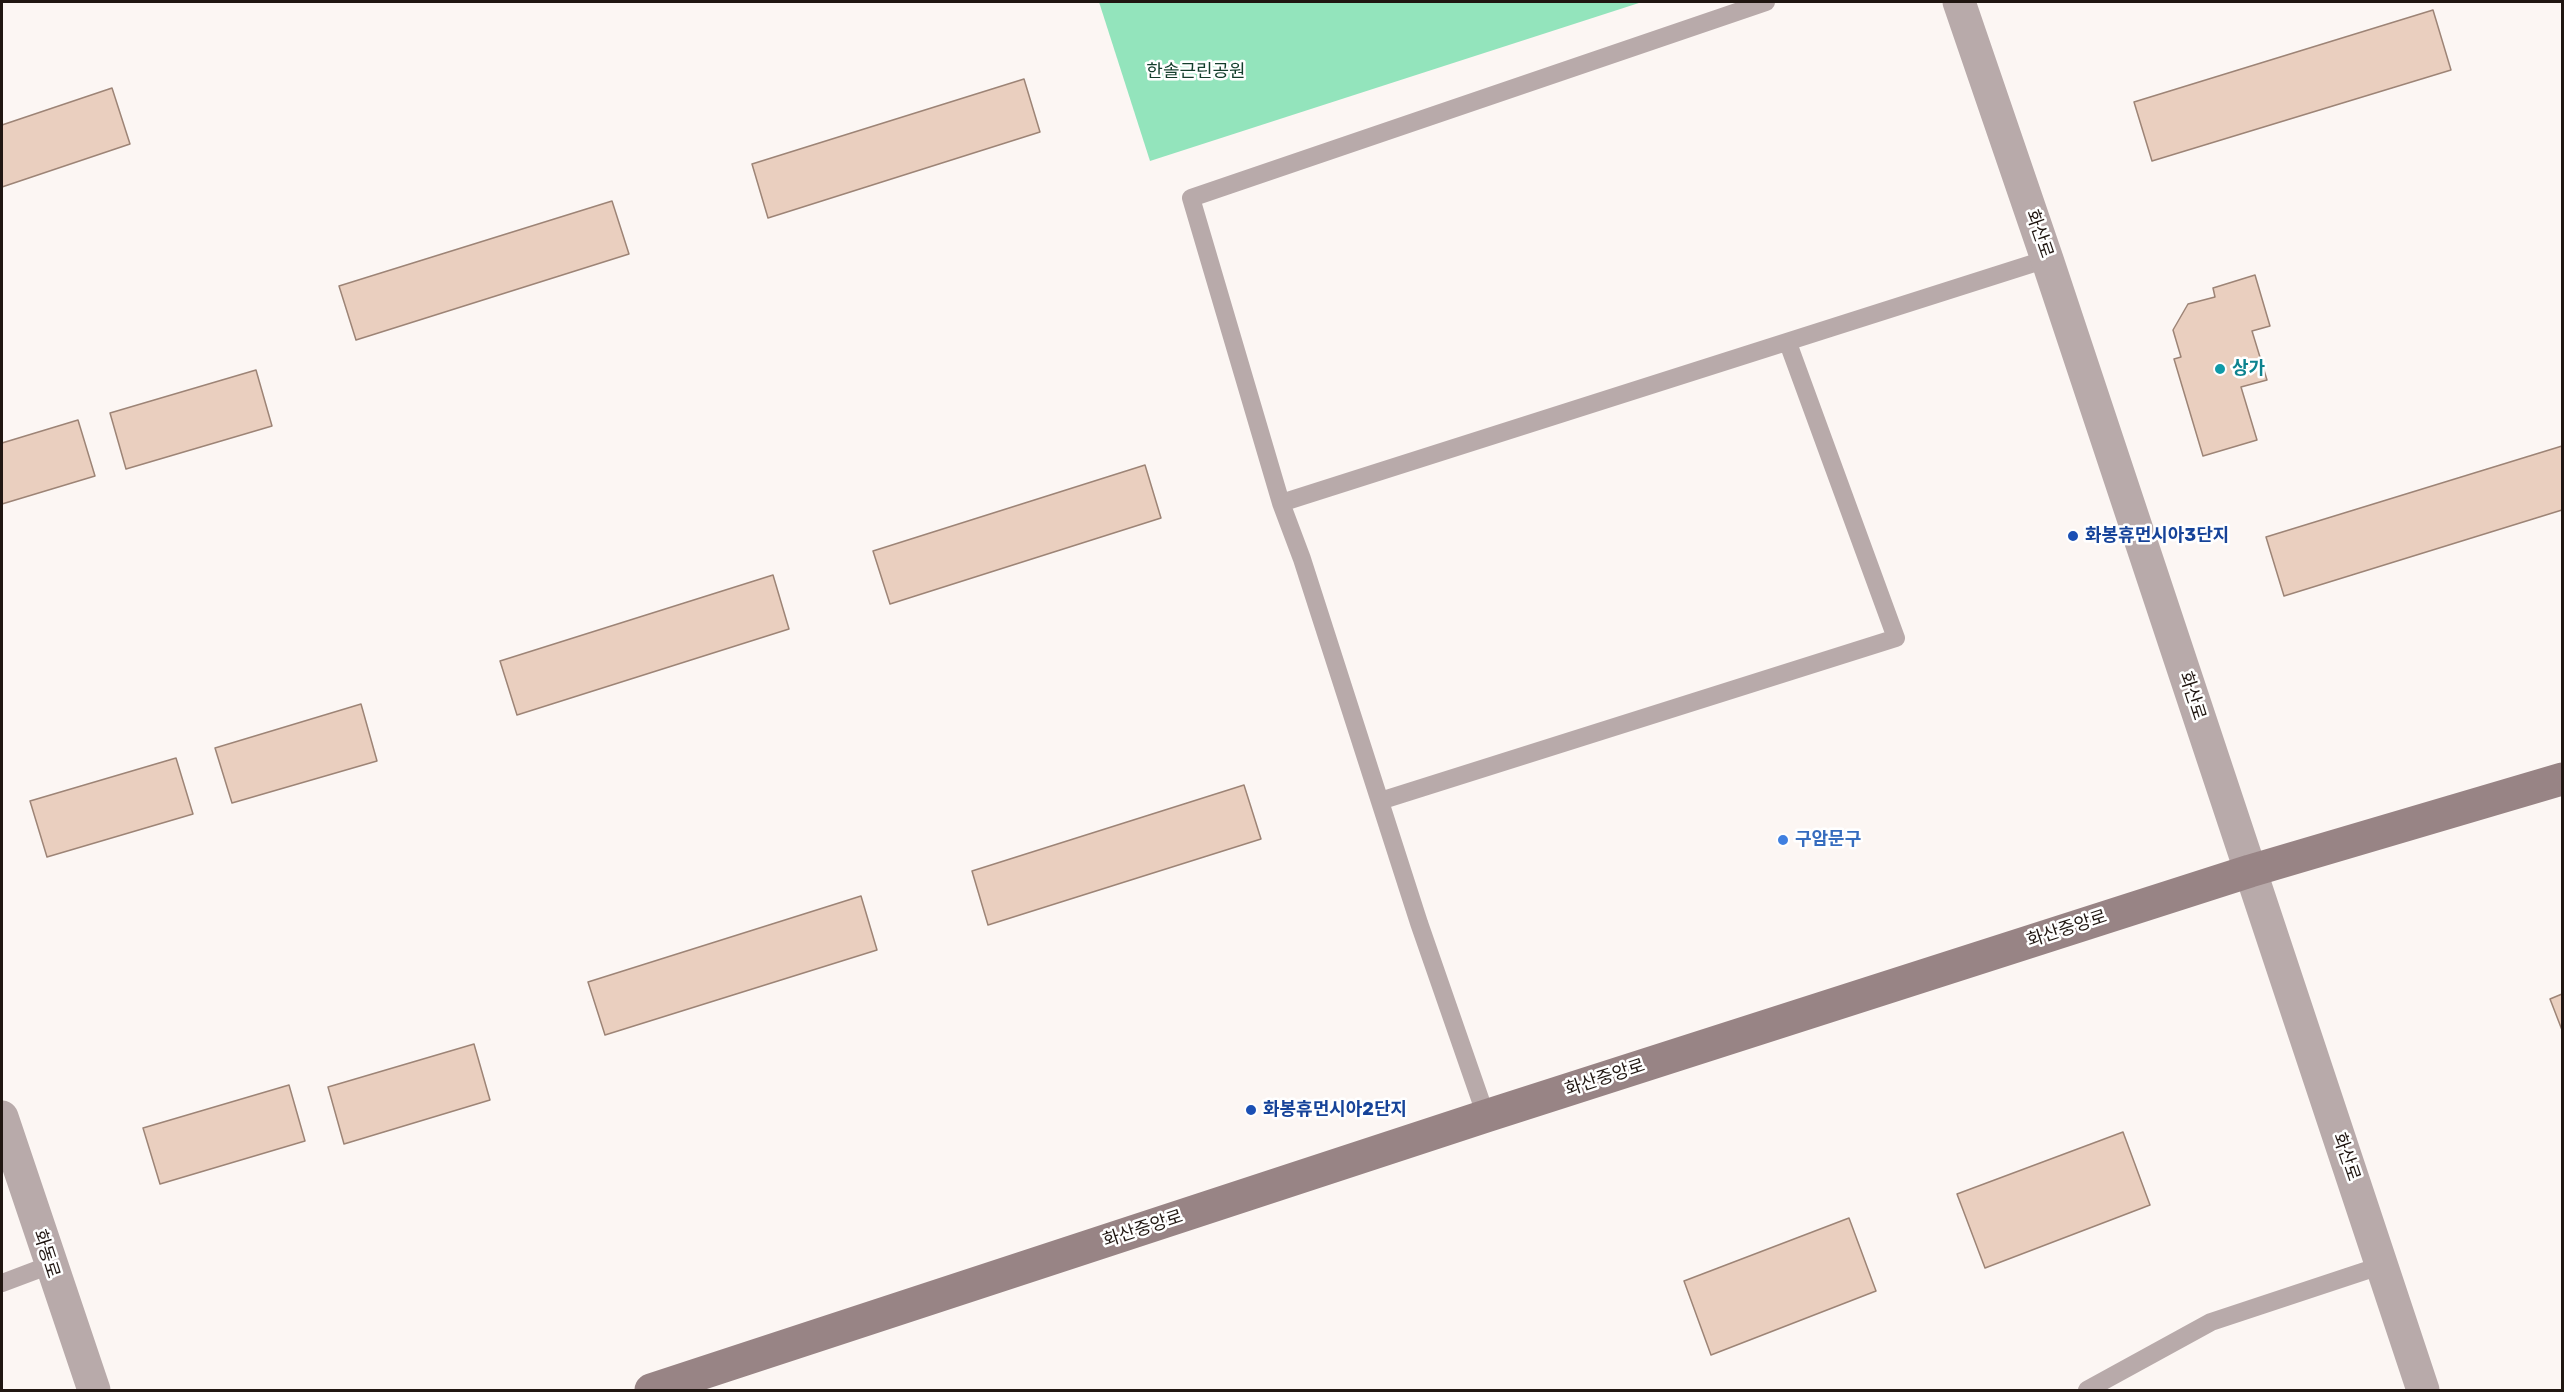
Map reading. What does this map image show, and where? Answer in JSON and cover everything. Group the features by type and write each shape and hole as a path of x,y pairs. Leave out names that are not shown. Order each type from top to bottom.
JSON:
{"main road":[{"name":"화산중앙로","path":"651,1390 1486,1116 2250,871 2562,779"}],"street":[{"name":"화산로","path":"1959,2 2047,259 2423,1390"},
{"name":"화동로","path":"2,1117 94,1390"}],"lane":[{"path":"1486,1116 1419,923 1302,559 1281,503 1191,198 1766,2"},
{"path":"1281,503 2047,259"},
{"path":"1380,801 1896,638 1788,343"},
{"path":"2,1283 50,1265"},
{"path":"2087,1390 2211,1322 2383,1265"}],"green space":[{"name":"한솔근린공원","path":"1099,2 1642,2 1150,161"}],"building":[{"path":"2433,10 2451,70 2152,161 2134,102"},
{"path":"1024,79 1040,132 768,218 752,164"},
{"path":"112,88 130,144 2,187 2,125"},
{"path":"612,201 629,254 356,340 339,286"},
{"name":"상가","path":"2255,275 2270,326 2252,331 2267,380 2241,387 2257,440 2203,456 2174,359 2181,357 2173,330 2188,304 2215,297 2213,288"},
{"path":"256,370 272,426 126,469 110,413"},
{"path":"78,420 95,476 2,504 2,443"},
{"path":"2562,446 2562,510 2284,596 2266,537"},
{"path":"1145,465 1161,518 890,604 873,551"},
{"path":"773,575 789,629 517,715 500,661"},
{"path":"361,704 377,761 232,803 215,748"},
{"path":"176,758 193,814 47,857 30,801"},
{"path":"1244,785 1261,839 988,925 972,871"},
{"path":"861,896 877,950 605,1035 588,982"},
{"path":"2562,994 2562,1030 2550,999"},
{"path":"474,1044 490,1100 344,1144 328,1087"},
{"path":"289,1085 305,1141 160,1184 143,1128"},
{"path":"2123,1132 2150,1205 1985,1268 1957,1194"},
{"path":"1849,1218 1876,1291 1711,1355 1684,1281"}],"place":[{"name":"상가","path":"2220,369"},
{"name":"화봉휴먼시아3단지","path":"2073,536"},
{"name":"구암문구","path":"1783,840"},
{"name":"화봉휴먼시아2단지","path":"1251,1110"}]}
